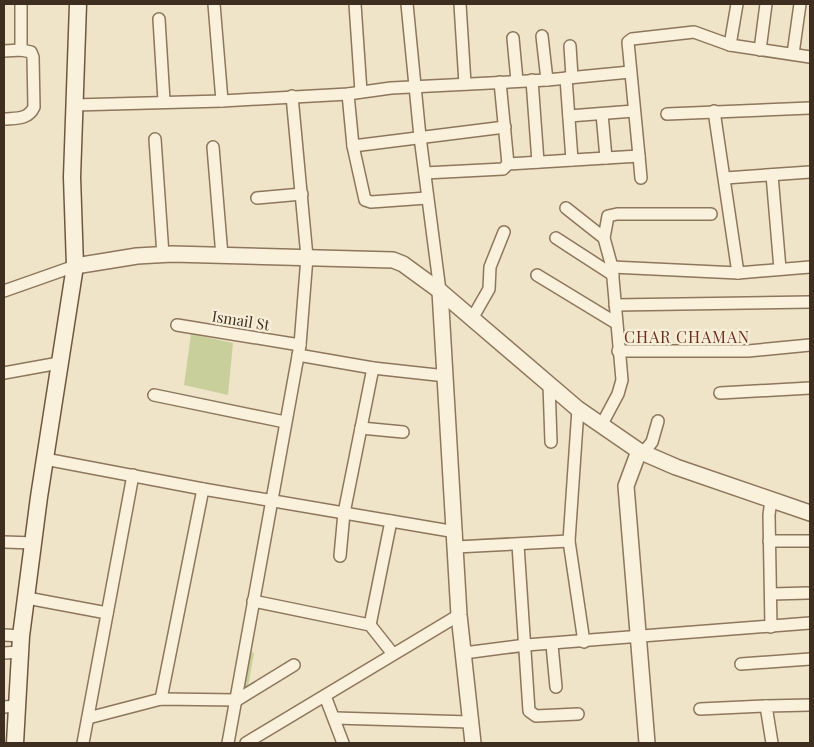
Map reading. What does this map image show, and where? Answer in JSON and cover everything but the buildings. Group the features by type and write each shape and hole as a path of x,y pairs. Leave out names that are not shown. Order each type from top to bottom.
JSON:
{"main road":[{"path":"14,743 10,707 15,647 27,598 59,363 75,266 72,177 78,4"}],"street":[{"path":"21,4 21,50"},
{"path":"214,4 222,101"},
{"path":"355,4 360,92"},
{"path":"407,4 420,138 440,291 456,532 459,615 472,743"},
{"path":"460,4 465,84"},
{"path":"730,45 737,4"},
{"path":"760,50 766,4"},
{"path":"792,54 800,4"},
{"path":"159,19 164,101"},
{"path":"641,178 628,42 632,39 694,32 730,45 810,57"},
{"path":"542,36 546,80"},
{"path":"513,38 517,81"},
{"path":"570,46 569,116 572,160"},
{"path":"4,51 21,50 31,52 33,57 34,107 31,113 23,118 4,119"},
{"path":"74,104 222,101 348,94 415,87 546,80 630,72"},
{"path":"532,80 538,162"},
{"path":"500,82 508,164"},
{"path":"348,94 353,146 365,200 371,202 427,198"},
{"path":"228,743 270,500 299,350 307,257 292,96"},
{"path":"667,114 810,108"},
{"path":"569,116 634,110"},
{"path":"714,111 738,273"},
{"path":"602,114 606,158"},
{"path":"353,146 505,128"},
{"path":"155,139 163,255"},
{"path":"214,146 222,256"},
{"path":"425,173 503,169 508,164 639,156"},
{"path":"724,178 810,172"},
{"path":"772,175 780,269"},
{"path":"257,198 302,194"},
{"path":"566,208 604,238"},
{"path":"602,424 618,394 622,380 612,271 604,238 608,216 617,214 711,214"},
{"path":"473,318 489,290 490,267 504,232"},
{"path":"556,238 612,271 738,273 810,267"},
{"path":"4,291 75,266 137,256 307,257 393,260 403,264 440,291 578,409 641,452 810,513"},
{"path":"536,276 616,323"},
{"path":"615,305 810,302"},
{"name":"Ismail St","path":"177,325 299,350 373,368 446,376"},
{"path":"618,351 748,350 810,345"},
{"path":"4,373 59,363"},
{"path":"340,556 344,513 373,368"},
{"path":"549,384 551,442"},
{"path":"720,393 810,388"},
{"path":"154,395 285,422"},
{"path":"578,409 569,541 584,642"},
{"path":"647,743 626,486 641,452 652,442 658,421"},
{"path":"361,428 403,432"},
{"path":"45,460 456,532"},
{"path":"83,743 133,475"},
{"path":"161,699 203,489"},
{"path":"770,627 769,541 771,500"},
{"path":"370,625 391,521"},
{"path":"456,548 518,546 569,541"},
{"path":"769,541 810,541"},
{"path":"4,542 34,543"},
{"path":"518,546 529,711 536,716 578,714"},
{"path":"771,594 808,593"},
{"path":"27,598 108,613"},
{"path":"253,601 370,625 393,654"},
{"path":"246,743 459,615"},
{"path":"464,653 526,645 552,645 639,636 810,624"},
{"path":"4,635 15,647"},
{"path":"552,645 556,687"},
{"path":"741,664 810,659"},
{"path":"88,718 161,699 236,700 294,665"},
{"path":"325,696 343,743"},
{"path":"700,709 810,705"},
{"path":"766,706 772,743"},
{"path":"335,718 470,722"}],"green space":[{"path":"191,334 233,343 228,395 184,385"},
{"path":"247,651 254,653 248,687 239,693"}],"district":[{"name":"CHAR CHAMAN","path":"687,336"}]}
